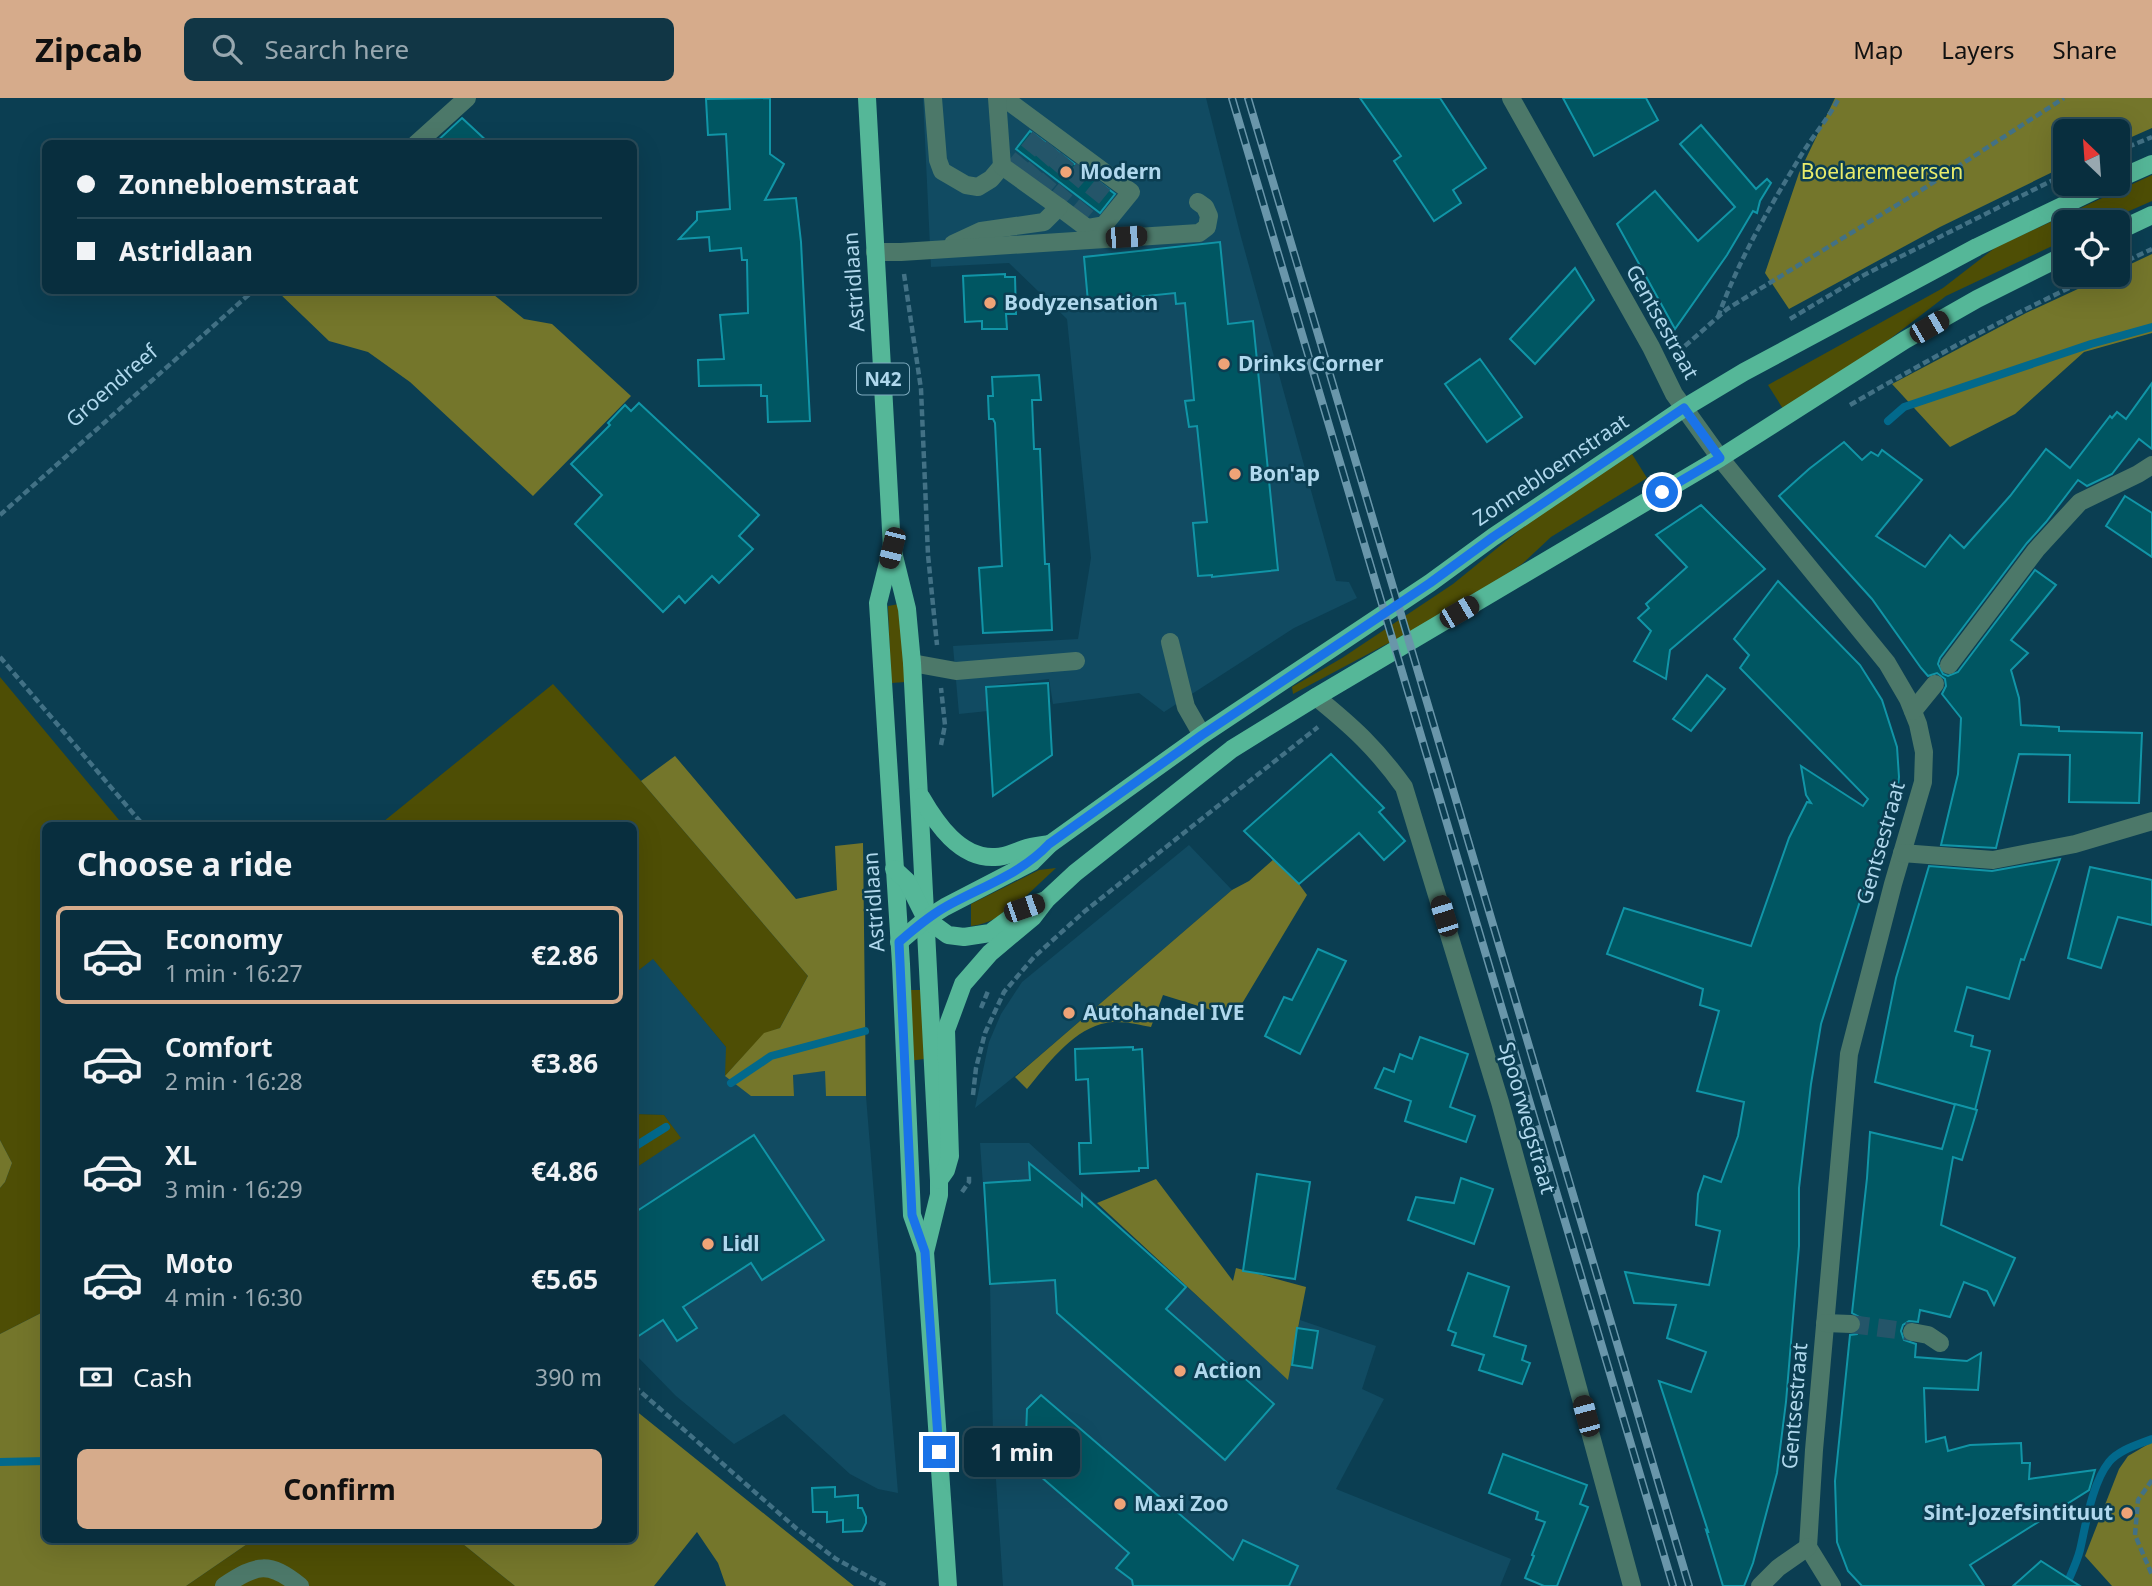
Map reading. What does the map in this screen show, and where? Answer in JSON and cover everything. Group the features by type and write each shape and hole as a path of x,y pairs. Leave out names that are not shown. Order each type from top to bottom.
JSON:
{"main road":[{"name":"Astridlaan","path":"867,98 892,548 906,609 912,663 926,919 939,1195 925,1252"},
{"path":"2130,174 2152,164"},
{"name":"Zonnebloemstraat","path":"899,942 926,919 1032,862 1049,844 1202,735 1430,583 1493,537 1684,408 1744,372 1977,247 2083,196"},
{"path":"2130,225 2152,215"},
{"path":"939,1180 946,1170 950,1156 946,1030 964,984 990,953 1033,917 1046,900 1085,864 1232,749 1720,458 1905,340 1977,299 2053,261"},
{"name":"Astridlaan","path":"892,548 878,603 899,942 912,1215 925,1252 948,1586"},
{"path":"919,793 941,828 957,842 982,857 997,858 1026,848 1049,844"},
{"path":"894,869 907,881 926,919 948,935 978,936 1000,926 1024,908 1046,900"}],"street":[{"path":"420,140 467,98"},
{"path":"933,98 938,160 942,171 966,185 978,187 1002,166 998,98"},
{"path":"1002,166 1087,228 1104,225 1131,192 1004,98"},
{"name":"Gentsestraat","path":"1511,98 1684,408 1720,458 1880,655 1908,699 1924,752 1923,782 1849,1054 1808,1547"},
{"path":"875,252 1199,233 1206,227 1209,216 1205,207 1198,202"},
{"path":"943,248 981,231 1044,222 1059,207"},
{"path":"1950,665 2036,550 2080,502 2152,465"},
{"path":"1170,642 1186,706 1202,735"},
{"path":"912,663 956,671 1076,661"},
{"path":"1913,711 1935,684"},
{"name":"Spoorwegstraat","path":"1316,697 1352,726 1381,756 1404,787 1511,1141 1632,1586"},
{"path":"1902,853 1993,860 2075,844 2152,821"},
{"path":"1825,1323 1851,1324"},
{"path":"1912,1332 1928,1335 1940,1343"},
{"path":"1760,1586 1778,1568 1808,1547 1832,1586"},
{"path":"224,1586 242,1574 261,1568 280,1571 300,1586"}],"path":[{"path":"1717,318 1727,291 1759,229 1790,174 1839,98"},
{"path":"1661,366 1727,309 1923,189 2064,98"},
{"path":"2130,146 2152,137"},
{"path":"2130,259 2152,249"},
{"path":"901,252 921,389 928,555 945,725 940,747"},
{"path":"1848,406 1975,335 2073,287"},
{"name":"Groendreef","path":"0,516 250,294"},
{"path":"0,657 141,822"},
{"path":"971,1106 976,1068 985,1033 1004,992 1034,957 1085,911 1304,736 1325,723"},
{"path":"979,1012 990,987"},
{"path":"962,1194 969,1182 968,1168"},
{"path":"637,1389 797,1529 836,1559 886,1586"},
{"path":"2152,1480 2138,1500 2135,1535 2152,1575"}],"shaded area":[{"path":"923,98 1206,98 1241,237 1336,581 1349,582 1357,598 1294,628 1164,712 1139,693 1053,704 1049,679 987,686 988,711 959,714 953,646 1078,639 1091,558 1067,319 1009,263 931,267"},
{"path":"2152,175 2152,201 2130,211 2076,210 2106,196 2130,196 2130,185"},
{"path":"2053,221 2053,246 1946,296 1852,368 1785,412 1768,385 1943,288 1996,247"},
{"path":"1632,454 1647,478 1551,537 1522,564 1458,606 1293,694 1292,687 1342,658 1453,584 1533,519"},
{"path":"899,604 906,682 891,683 888,606"},
{"path":"0,677 121,822 42,822 42,1313 0,1334 0,1188 12,1163 0,1140"},
{"path":"553,684 641,781 808,976 780,1028 764,1034 725,1076 726,1047 653,959 637,972 637,822 383,822"},
{"path":"1189,845 1232,890 975,1108 989,1042 1001,1014 1022,982"},
{"path":"1056,868 1007,912 971,926 971,904 1039,870"},
{"path":"653,958 726,1047 794,1096 793,1074 826,1071 827,1096 866,1096 898,1493 878,1489 850,1474 784,1414 734,1444 676,1396 637,1356 637,1167 680,1137 664,1115 637,1114 637,971"},
{"path":"907,990 923,990 924,1059 909,1061"},
{"path":"637,1114 664,1115 681,1138 637,1167"},
{"path":"980,1143 1029,1143 1288,1379 1300,1320 1376,1346 1362,1389 1384,1399 1336,1489 1511,1559 1500,1586 1003,1586 993,1435 990,1284"},
{"path":"249,1543 462,1543 515,1586 186,1586"}],"green space":[{"name":"Boelaremeersen","path":"1835,98 2152,98 2152,128 2130,138 2130,119 2053,119 2053,172 1940,227 1789,309 1765,273 1799,173"},
{"path":"2152,254 2152,333 2084,352 2015,414 1950,447 1892,384 2026,313 2082,287 2130,287 2130,264"},
{"path":"280,294 493,294 524,319 552,324 631,396 533,496 410,382 368,352 329,341"},
{"path":"675,756 796,899 837,890 835,846 863,843 866,1096 826,1096 825,1071 793,1075 794,1096 751,1096 725,1076 764,1033 780,1028 808,976 641,781"},
{"path":"1275,858 1307,895 1234,1017 1163,995 1151,1027 1120,1022 1090,1028 1069,1042 1027,1089 1015,1077 1232,890 1249,881"},
{"path":"0,1140 12,1163 0,1188"},
{"path":"1156,1179 1233,1281 1236,1268 1306,1287 1288,1380 1097,1203"},
{"path":"42,1313 42,1543 249,1543 186,1586 0,1586 0,1334"},
{"path":"637,1411 854,1586 726,1586 718,1563 697,1532 654,1586 515,1586 462,1543 637,1543"},
{"name":"Sint-Jozefsintituut","path":"2152,1442 2152,1586 2112,1586 2085,1556 2119,1469 2128,1456"}],"building":[{"path":"770,98 770,154 784,164 765,200 796,198 801,242 810,421 768,422 767,396 761,396 761,385 699,386 698,360 724,359 720,315 748,313 747,260 742,260 741,248 710,251 709,237 679,239 697,220 697,212 730,209 726,134 708,135 706,99"},
{"path":"1360,98 1440,98 1486,168 1453,190 1461,203 1434,221 1394,161 1401,156"},
{"path":"1563,98 1646,98 1658,120 1594,156"},
{"path":"462,118 486,140 438,140"},
{"path":"1701,125 1756,189 1767,179 1771,183 1760,201 1757,213 1753,211 1727,255 1675,329 1617,224 1655,191 1698,241 1735,207 1680,144"},
{"name":"Modern","path":"1030,131 1115,194 1100,213 1016,149"},
{"path":"1220,242 1228,324 1253,321 1278,570 1212,577 1198,576 1193,523 1207,522 1197,426 1189,427 1185,401 1194,400 1185,303 1176,304 1175,293 1088,302 1084,257"},
{"path":"1575,268 1594,300 1535,364 1510,339"},
{"name":"Bodyzensation","path":"1005,274 1005,277 1015,277 1016,314 1006,314 1007,329 982,329 982,321 965,322 963,276"},
{"path":"1480,359 1522,417 1487,442 1445,384"},
{"path":"1039,375 1041,400 1032,400 1034,449 1040,449 1045,564 1049,564 1052,630 983,633 979,568 1002,566 995,423 993,419 989,419 988,396 993,396 992,377"},
{"path":"2152,383 2152,449 2139,439 2112,474 2087,486 2078,480 2027,543 1938,664 1943,674 1948,676 1958,672 2035,570 2056,585 2011,640 2028,653 2011,670 2019,698 2021,725 2059,727 2059,731 2142,733 2139,803 2069,802 2070,755 2019,754 1996,848 1941,845 1958,774 1961,718 1942,694 1946,686 1945,679 1937,673 1928,676 1872,599 1779,496 1844,442 1862,460 1871,452 1878,456 1882,450 1922,480 1876,536 1925,567 1950,535 1964,548 2010,496 2046,449 2070,468 2110,416 2112,418 2117,412 2126,419"},
{"path":"639,403 759,515 739,536 753,549 719,583 712,576 685,603 679,596 663,612 575,524 602,495 571,464 610,425 608,423 625,405 631,411"},
{"path":"2125,496 2152,513 2152,557 2106,526"},
{"path":"1701,505 1765,569 1670,650 1666,679 1634,661 1651,631 1638,618 1649,608 1646,604 1687,567 1656,535"},
{"path":"1778,581 1860,665 1882,700 1897,747 1899,777 1897,796 1888,813 1821,1024 1799,1188 1799,1246 1786,1402 1777,1473 1753,1563 1744,1586 1723,1586 1659,1381 1691,1392 1706,1352 1667,1338 1676,1305 1634,1303 1625,1272 1709,1285 1720,1231 1696,1225 1698,1194 1704,1176 1721,1182 1738,1136 1744,1102 1697,1091 1719,1011 1700,1005 1703,989 1607,954 1624,908 1751,946 1789,838 1807,802 1811,803 1806,795 1801,766 1863,806 1868,799 1740,668 1749,655 1734,639"},
{"path":"1707,675 1725,689 1691,731 1673,719"},
{"path":"1048,683 1052,755 993,796 986,687"},
{"path":"1331,754 1384,808 1379,812 1405,841 1384,860 1359,833 1299,884 1244,831"},
{"path":"2060,859 2024,960 2021,959 2009,999 1967,987 1955,1031 1973,1036 1971,1046 1990,1051 1975,1110 1875,1082 1896,978 1929,866 1992,871"},
{"path":"2090,867 2152,880 2152,925 2118,917 2101,968 2068,958"},
{"path":"1318,949 1346,961 1300,1054 1265,1036 1284,997 1292,1000"},
{"path":"1420,1037 1468,1054 1450,1107 1475,1116 1466,1142 1405,1121 1411,1101 1375,1088 1384,1068 1394,1072 1400,1054 1412,1059"},
{"path":"1133,1047 1133,1050 1142,1049 1148,1168 1139,1168 1139,1171 1080,1174 1079,1143 1091,1143 1088,1079 1076,1080 1075,1049"},
{"path":"1955,1104 1977,1110 1962,1160 1953,1157 1941,1225 2015,1258 1994,1305 1987,1291 1964,1282 1950,1317 1920,1310 1918,1322 1909,1321 1903,1325 1901,1331 1904,1340 1916,1344 1915,1357 1967,1361 1981,1353 1978,1390 1924,1388 1926,1442 1945,1437 1948,1451 1970,1445 2021,1443 2022,1463 2030,1463 2029,1479 2095,1470 2089,1490 1970,1565 1984,1586 1862,1586 1848,1571 1837,1542 1835,1481 1850,1335 1857,1334 1862,1325 1861,1318 1852,1313 1870,1132 1942,1149"},
{"name":"Lidl","path":"754,1135 824,1240 762,1280 751,1263 683,1307 697,1328 677,1341 663,1320 637,1337 637,1211"},
{"name":"Action","path":"1029,1163 1082,1206 1082,1194 1186,1287 1166,1309 1274,1404 1225,1460 1057,1313 1055,1280 990,1284 984,1183 1030,1180"},
{"path":"1257,1174 1310,1182 1295,1279 1243,1271"},
{"path":"1461,1178 1493,1189 1474,1244 1408,1220 1416,1197 1454,1203"},
{"path":"1468,1273 1509,1287 1494,1336 1526,1346 1522,1360 1530,1363 1522,1384 1479,1370 1484,1355 1452,1345 1456,1333 1448,1330"},
{"path":"1297,1328 1318,1331 1312,1368 1292,1365"},
{"name":"Maxi Zoo","path":"1041,1395 1233,1560 1243,1540 1298,1566 1289,1586 1133,1586 1132,1580 1116,1568 1129,1553 1025,1463 1027,1409"},
{"path":"1503,1454 1587,1485 1580,1504 1588,1507 1557,1586 1544,1586 1525,1578 1545,1522 1536,1519 1538,1512 1489,1493"},
{"path":"835,1487 835,1497 858,1495 858,1508 862,1508 866,1517 862,1531 843,1532 843,1520 827,1522 827,1512 813,1512 812,1488"},
{"path":"2041,1561 2080,1586 2013,1586"}],"waterway":[{"path":"1888,421 1904,407 2091,344 2152,327"},
{"path":"731,1083 771,1056 865,1031"},
{"path":"637,1145 666,1127"},
{"path":"2066,1586 2079,1554 2090,1504 2103,1471 2118,1454 2152,1439"},
{"path":"0,1462 42,1461"}],"tunnel":[{"path":"1011,172 1046,129"},
{"path":"1024,181 1060,140"},
{"path":"1038,192 1074,150"},
{"path":"1054,203 1090,161"},
{"path":"1075,219 1110,176"},
{"path":"1851,1324 1912,1332"}],"railway":[{"path":"1232,98 1673,1586"},
{"path":"1248,98 1689,1586"}],"place":[{"name":"Modern","path":"1066,172"},
{"name":"Bodyzensation","path":"990,303"},
{"name":"Drinks Corner","path":"1224,364"},
{"name":"Bon'ap","path":"1235,474"},
{"name":"Autohandel IVE","path":"1069,1013"},
{"name":"Lidl","path":"708,1244"},
{"name":"Action","path":"1180,1371"},
{"name":"Maxi Zoo","path":"1120,1504"},
{"name":"Sint-Jozefsintituut","path":"2127,1513"}],"route":[{"path":"939,1452 925,1252 912,1215 899,942 926,919 1032,862 1049,844 1202,735 1430,583 1632,441 1684,408 1720,458 1662,492"}]}
